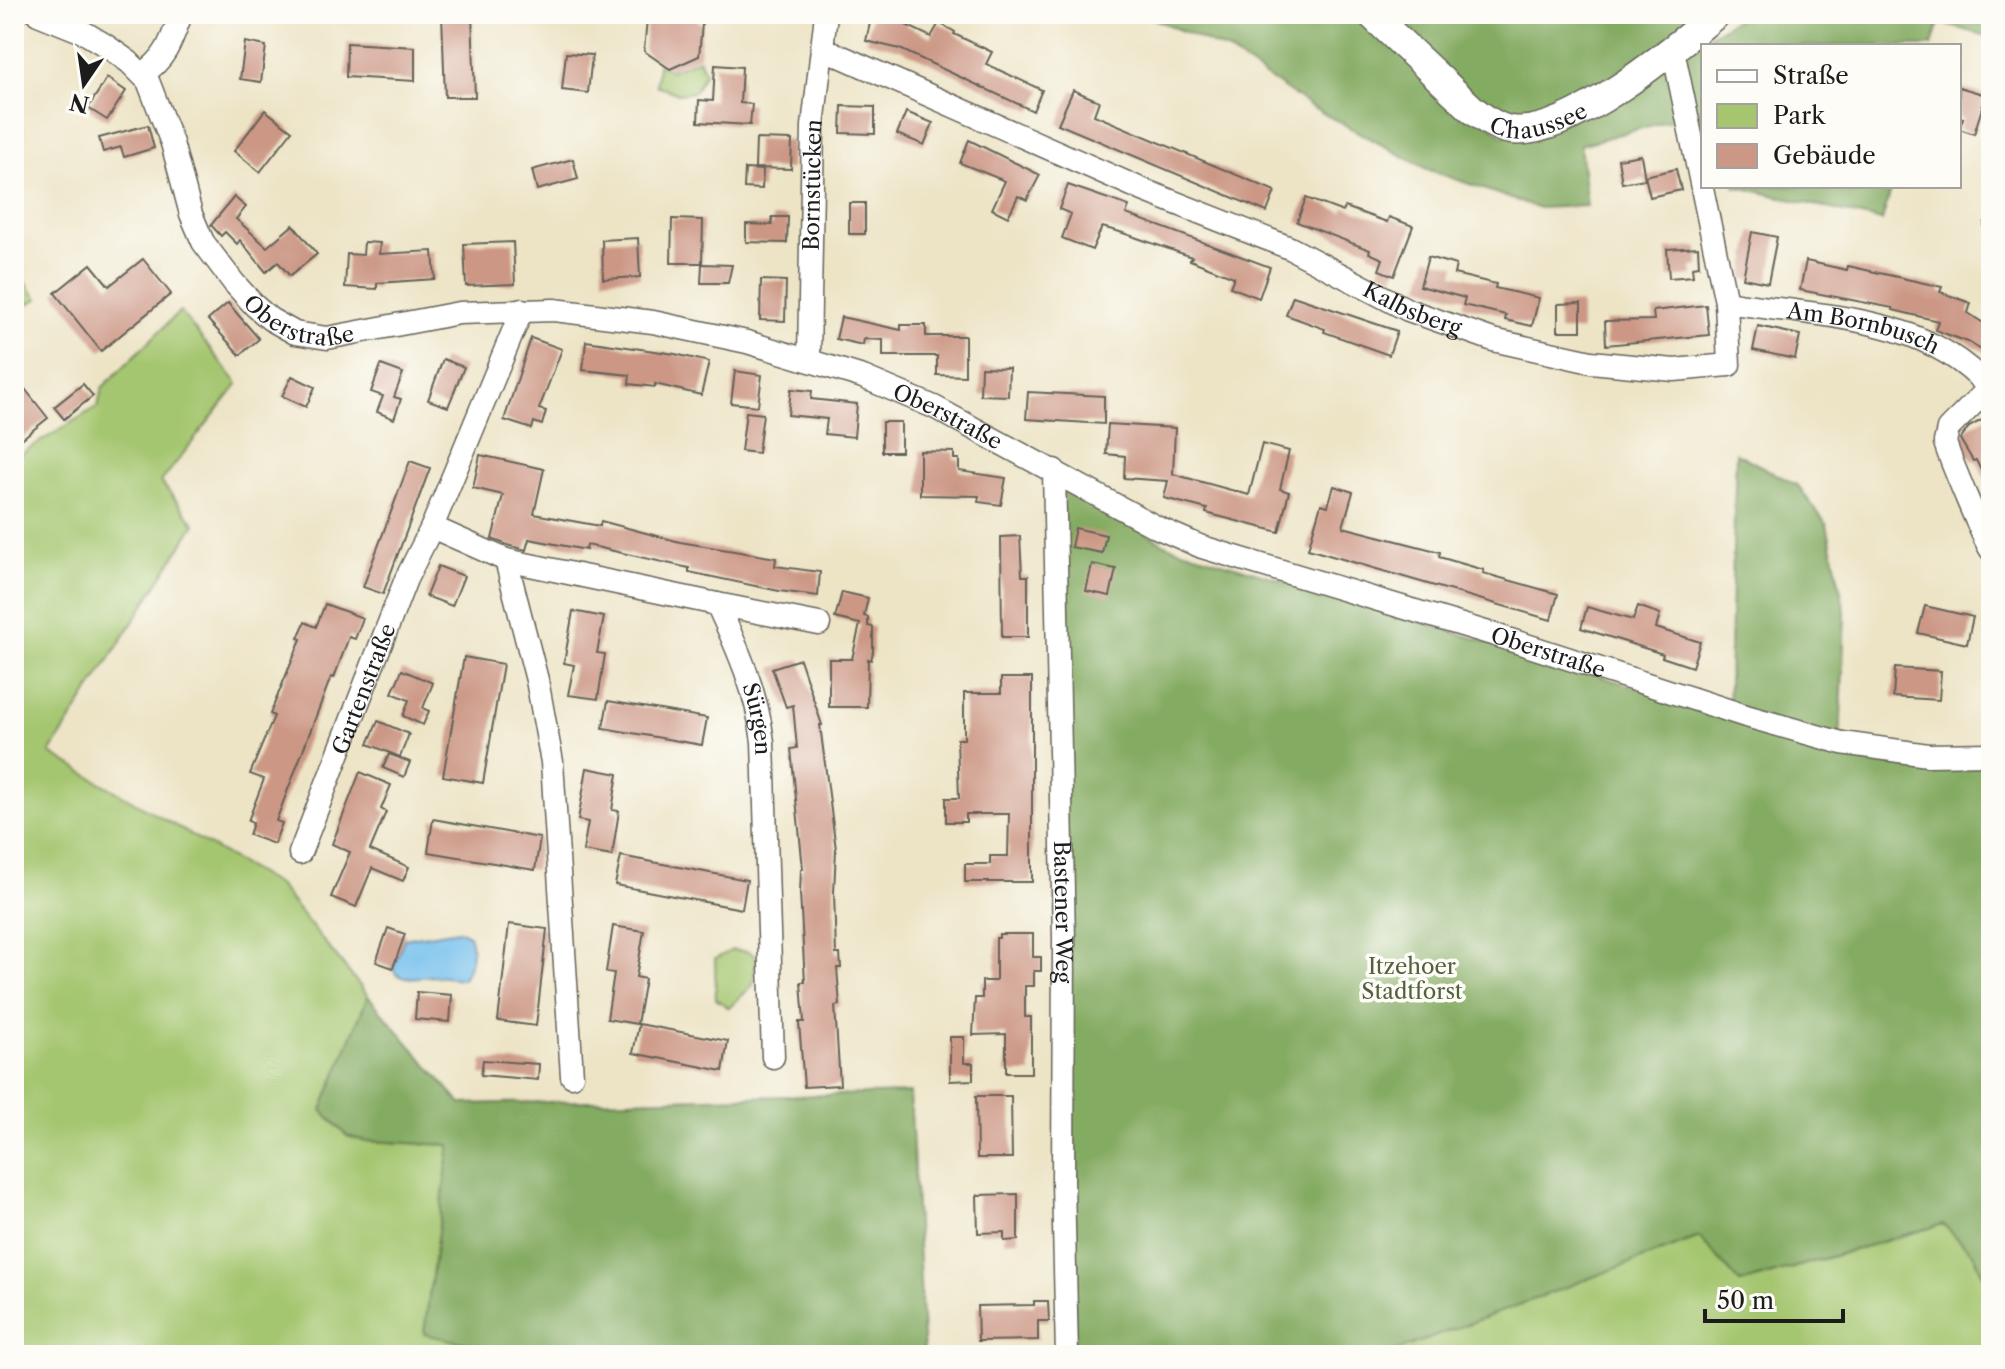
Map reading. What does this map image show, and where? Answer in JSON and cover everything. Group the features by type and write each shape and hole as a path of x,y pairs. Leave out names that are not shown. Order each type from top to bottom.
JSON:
{"street":[{"name":"Oberstraße","path":"38,14 85,33 142,74 154,92 191,214 203,242 255,306 282,327 310,337 327,338 459,313 575,311 653,322 747,342 863,377 934,407 1156,527 1202,547 1842,743 1928,755 1991,754"},
{"path":"142,74 164,56 181,14"},
{"name":"Bornstücken","path":"809,359 813,126 826,14"},
{"name":"Chaussee","path":"1371,14 1473,110 1486,120 1513,130 1543,125 1578,112 1634,80 1716,14"},
{"name":"Kalbsberg","path":"822,48 1143,190 1290,248 1408,310 1493,340 1618,365 1674,370 1729,365 1726,302 1702,188"},
{"name":"Kalbsberg","path":"1673,50 1701,183"},
{"name":"Am Bornbusch","path":"1726,302 1878,325 1912,334 1945,349 1977,374 1989,388 1948,429 1945,442 1991,550"},
{"path":"522,310 432,527 506,560 819,624"},
{"name":"Bastener Weg","path":"1054,470 1064,925 1063,1182 1067,1355"},
{"name":"Gartenstraße","path":"300,853 400,593 432,527"},
{"path":"506,560 537,680 552,762 572,1076"},
{"name":"Sürgen","path":"717,604 754,691 763,742 773,1057"}],"green space":[{"path":"1143,14 1359,14 1503,136 1670,60 1682,117 1580,145 1587,206 1537,208 1427,169 1313,108 1226,50"},
{"path":"1382,14 1697,14 1627,72 1523,119 1490,110"},
{"path":"1754,14 1991,14 1991,37 1939,23 1933,44 1701,44 1701,139 1683,52 1733,21"},
{"path":"699,59 705,73 694,92 678,94 656,85 658,64 670,71"},
{"path":"1742,188 1891,188 1882,221"},
{"path":"14,269 38,299 14,311"},
{"path":"180,311 238,384 161,482 195,524 50,753 279,886 368,996 322,1110 347,1136 364,1141 450,1145 424,1334 522,1355 14,1355 14,458 98,406 102,388"},
{"name":"Itzehoer Stadtforst","path":"1736,453 1797,485 1827,525 1845,611 1840,747 1991,760 1991,1295 1975,1256 1943,1224 1740,1283 1699,1237 1385,1355 1075,1355 1057,484 1169,546 1728,715"},
{"path":"732,950 750,952 756,958 753,985 729,1008 716,999 715,959"},
{"path":"368,996 461,1104 910,1093 924,1355 522,1355 424,1334 450,1145 365,1141 347,1136 322,1110"},
{"path":"1943,1224 1975,1256 1991,1295 1991,1355 1385,1355 1700,1237 1741,1283"}],"water":[{"path":"458,930 469,935 472,947 470,963 463,979 434,976 405,978 396,974 393,969 404,939"}],"building":[{"path":"442,14 472,14 475,97 445,97"},
{"path":"658,14 688,14 702,24 699,56 670,69 644,51 647,19"},
{"path":"872,14 908,14 906,25 931,37 939,23 954,34 992,52 986,64 1042,90 1033,111 900,49 866,41"},
{"path":"245,42 266,46 261,82 240,79"},
{"path":"347,43 415,47 415,81 346,77"},
{"path":"566,53 592,55 588,93 562,90"},
{"path":"715,65 742,67 740,103 752,104 750,125 698,122 699,100 713,101"},
{"path":"107,78 126,91 107,120 88,108"},
{"path":"1961,88 1986,95 1974,134 1961,130"},
{"path":"1073,90 1099,101 1094,115 1275,191 1267,212 1058,124"},
{"path":"842,106 875,107 875,134 841,133"},
{"path":"265,110 292,131 260,172 234,151"},
{"path":"906,112 933,123 924,145 897,134"},
{"path":"148,125 154,148 124,157 121,147 103,152 99,138"},
{"path":"756,139 792,140 791,169 755,168"},
{"path":"969,140 1040,175 1027,200 1018,196 1008,217 992,209 1005,181 960,163"},
{"path":"1641,155 1645,179 1622,183 1618,159"},
{"path":"573,159 578,179 537,190 532,170"},
{"path":"745,169 763,170 762,189 744,188"},
{"path":"1676,169 1681,190 1650,197 1645,176"},
{"path":"1068,185 1129,206 1126,214 1270,267 1259,298 1230,287 1234,277 1190,260 1192,257 1120,232 1102,227 1092,250 1062,238 1071,214 1059,209"},
{"path":"234,197 246,207 236,219 267,247 293,225 317,254 290,276 278,262 266,272 240,240 237,244 225,232 221,236 211,225"},
{"path":"1306,198 1343,212 1345,207 1387,222 1389,217 1413,226 1394,276 1379,270 1383,259 1369,253 1370,250 1297,222"},
{"path":"849,203 865,203 865,234 849,234"},
{"path":"772,217 788,217 787,243 746,242 746,224 772,225"},
{"path":"672,219 703,220 702,263 671,263"},
{"path":"1752,232 1777,237 1768,283 1743,278"},
{"path":"638,238 640,277 603,279 602,240"},
{"path":"364,242 380,243 379,254 433,251 435,279 377,283 377,289 345,287 347,254 363,255"},
{"path":"513,242 515,284 466,286 464,244"},
{"path":"1698,247 1699,266 1692,267 1693,276 1669,278 1667,249"},
{"path":"1428,257 1456,265 1454,274 1539,298 1532,326 1505,320 1506,315 1463,305 1465,298 1420,286"},
{"path":"143,259 171,294 101,351 55,293 91,264 109,286"},
{"path":"1806,261 1847,270 1848,266 1942,287 1940,292 1971,303 1968,313 1991,328 1991,356 1968,342 1935,330 1938,321 1893,308 1800,290"},
{"path":"702,264 732,265 728,283 701,283"},
{"path":"761,280 786,281 785,321 760,320"},
{"path":"1293,296 1397,331 1389,355 1286,315"},
{"path":"228,303 259,339 240,355 208,320"},
{"path":"1581,303 1581,331 1558,331 1558,304"},
{"path":"1706,305 1709,335 1606,345 1605,321 1654,320 1653,311"},
{"path":"841,317 901,330 901,325 926,325 926,336 965,336 965,376 937,375 937,356 883,356 883,340 864,339 863,345 836,339"},
{"path":"1758,326 1800,335 1795,359 1753,350"},
{"path":"531,338 562,349 539,409 546,411 542,425 534,422 532,429 504,420"},
{"path":"586,341 709,362 701,395 655,384 655,387 629,384 630,375 583,370"},
{"path":"443,359 464,367 448,407 428,400"},
{"path":"381,365 403,373 394,397 401,399 394,419 377,412 383,396 371,392"},
{"path":"981,367 1009,368 1008,396 980,395"},
{"path":"735,371 762,375 758,406 731,403"},
{"path":"14,375 48,418 14,445"},
{"path":"292,376 315,387 306,407 282,396"},
{"path":"83,384 93,396 64,419 54,407"},
{"path":"791,389 812,391 811,399 857,404 854,437 825,434 827,419 788,415"},
{"path":"1028,392 1104,396 1104,424 1026,419"},
{"path":"746,412 763,414 758,453 741,451"},
{"path":"1991,415 1991,491 1976,460 1973,461 1960,439 1969,427"},
{"path":"882,422 901,422 901,452 882,452"},
{"path":"1108,424 1175,428 1173,474 1249,495 1262,444 1289,451 1280,489 1289,492 1279,532 1206,513 1207,509 1164,498 1168,481 1124,478 1125,456 1106,454"},
{"path":"920,451 954,452 954,459 959,459 959,471 1006,478 1001,505 978,502 979,496 920,495"},
{"path":"480,455 544,469 534,514 600,526 601,521 680,542 776,558 775,566 820,572 818,596 689,572 689,568 587,545 586,550 529,539 526,550 492,539 503,495 473,488"},
{"path":"410,461 430,468 383,594 363,587"},
{"path":"1334,486 1353,492 1343,527 1440,552 1439,557 1484,570 1483,573 1558,594 1551,620 1308,549 1321,504 1328,506"},
{"path":"1075,528 1106,535 1102,553 1071,547"},
{"path":"1020,536 1022,576 1028,576 1028,637 1002,637 1001,537"},
{"path":"1092,564 1116,569 1110,596 1086,591"},
{"path":"438,566 464,576 452,606 426,596"},
{"path":"842,592 868,598 864,616 868,617 868,626 873,627 873,652 871,660 868,659 867,707 829,707 829,659 852,659 860,624 835,618"},
{"path":"325,604 363,618 355,639 349,637 334,678 331,677 276,821 282,823 274,844 249,835 253,823 248,821 264,779 250,774 274,716 270,714 305,622 316,627"},
{"path":"1638,606 1660,614 1656,628 1700,642 1692,667 1662,657 1663,654 1581,628 1587,607 1633,620"},
{"path":"1925,606 1973,617 1967,644 1918,633"},
{"path":"573,611 604,617 597,653 605,654 598,699 568,695 574,665 564,663"},
{"path":"464,657 503,664 483,783 443,776"},
{"path":"800,659 822,725 836,849 836,954 840,954 841,968 837,968 840,1005 835,1006 840,1085 804,1087 799,1022 804,1022 800,893 803,869 791,749 797,748 793,705 786,707 772,668"},
{"path":"1895,668 1941,671 1939,700 1893,697"},
{"path":"402,670 433,683 423,708 429,711 423,725 403,716 409,700 392,693"},
{"path":"1001,678 1032,678 1032,882 965,882 965,864 990,864 990,856 1008,856 1009,814 966,814 966,822 946,822 946,798 959,798 957,739 964,739 964,693 1001,693"},
{"path":"608,701 707,718 702,745 603,728"},
{"path":"378,721 409,734 400,757 368,744"},
{"path":"389,754 410,762 404,777 383,768"},
{"path":"587,768 618,774 612,810 619,811 612,856 583,851 588,822 578,820"},
{"path":"360,772 391,785 381,809 386,812 370,850 409,867 403,881 372,868 356,907 331,897 350,852 332,844"},
{"path":"433,819 540,838 535,870 428,852"},
{"path":"621,856 747,880 742,909 615,885"},
{"path":"509,924 547,929 536,1026 498,1021"},
{"path":"613,926 644,931 636,977 645,979 637,1024 607,1019 614,973 606,972"},
{"path":"388,928 405,934 393,968 376,962"},
{"path":"999,934 1033,934 1033,957 1041,957 1041,971 1034,971 1034,986 1025,986 1025,1017 1031,1017 1031,1073 1006,1073 1006,1034 973,1035 975,998 982,998 982,981 996,981 996,938"},
{"path":"417,992 452,995 450,1022 415,1019"},
{"path":"639,1024 728,1041 723,1071 633,1053"},
{"path":"950,1037 964,1037 964,1063 973,1063 973,1080 950,1081"},
{"path":"483,1060 539,1064 538,1080 481,1075"},
{"path":"976,1096 1011,1096 1012,1158 977,1158"},
{"path":"1018,1194 1018,1240 1004,1241 1004,1232 978,1233 977,1195"},
{"path":"1034,1301 1048,1301 1049,1321 1038,1321 1038,1340 978,1341 977,1306 1034,1305"}]}
